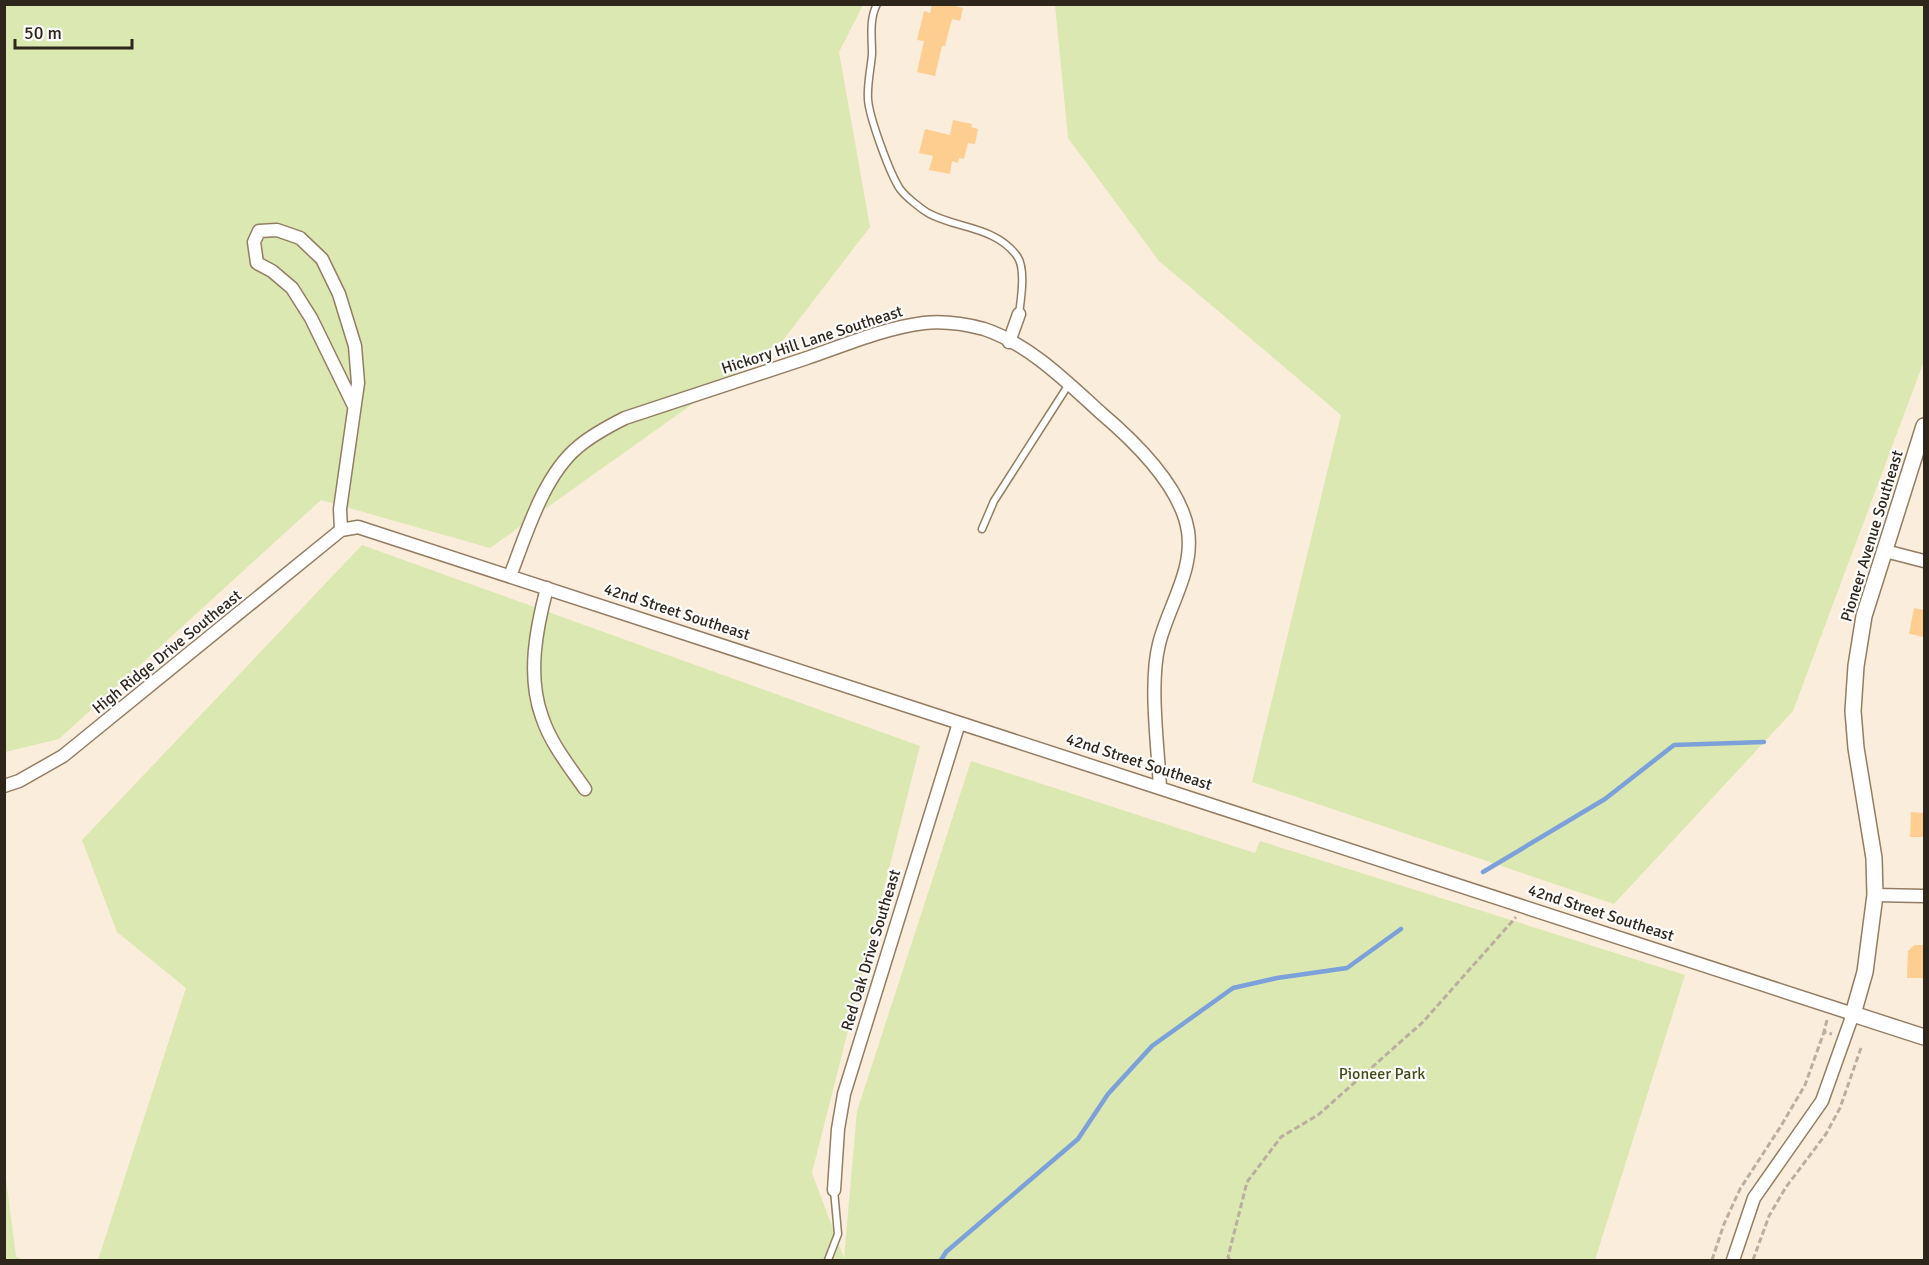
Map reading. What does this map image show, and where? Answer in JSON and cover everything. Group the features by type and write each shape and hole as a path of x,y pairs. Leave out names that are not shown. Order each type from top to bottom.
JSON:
{"street":[{"path":"341,530 340,509 358,383 355,346 339,294 322,259 300,238 278,230 259,231 254,242 257,263 272,271 292,288 310,318 354,406"},
{"path":"1009,342 1019,314"},
{"name":"Hickory Hill Lane Southeast","path":"510,576 553,477 576,448 600,431 625,418 876,335 924,323 954,323 985,330 1019,346 1069,384 1125,433 1168,486 1182,508 1188,533 1187,565 1159,643 1155,673 1160,788"},
{"name":"Pioneer Avenue Southeast","path":"1853,1014 1865,972 1875,895 1874,858 1856,748 1853,711 1856,666 1864,616 1924,426"},
{"name":"42nd Street Southeast","path":"341,530 358,527 1924,1037"},
{"name":"High Ridge Drive Southeast","path":"4,786 36,772 89,737 341,530"},
{"path":"1885,551 1924,561"},
{"path":"547,588 537,632 534,664 536,687 542,716 554,744 585,789"},
{"name":"Red Oak Drive Southeast","path":"834,1190 838,1130 844,1095 959,723"},
{"path":"1875,895 1924,896"},
{"path":"1732,1260 1754,1198 1774,1166 1822,1101 1853,1014"}],"lane":[{"path":"877,4 872,16 872,54 868,100 879,140 901,190 927,212 956,225 979,230 1003,242 1019,257 1023,287 1019,314"},
{"path":"982,529 994,501 1069,384"},
{"path":"828,1260 838,1234 834,1190"}],"path":[{"path":"1230,1260 1228,1257 1247,1182 1281,1137 1318,1115 1423,1022 1525,907"},
{"path":"1712,1260 1724,1224 1740,1190 1804,1085 1827,1018"},
{"path":"1824,1032 1833,1034"},
{"path":"1753,1260 1769,1216 1786,1187 1826,1134 1840,1107 1862,1044 1856,1042"}],"green space":[{"path":"5,5 863,5 839,52 870,227 784,339 490,548 321,500 59,739 5,752"},
{"path":"1055,5 1924,5 1924,361 1793,711 1614,904 1252,782 1341,415 1159,261 1068,138"},
{"name":"Pioneer Park","path":"362,545 920,746 812,1173 844,1258 857,1111 971,761 1255,853 1260,841 1685,975 1595,1260 98,1260 186,988 117,932 82,840"},
{"path":"4,1163 16,1257 24,1260 5,1260"}],"building":[{"path":"932,4 948,4 963,8 960,21 952,19 945,46 942,46 935,76 917,72 924,41 917,40 924,11 930,13"},
{"path":"953,120 972,124 971,127 978,129 975,144 968,143 964,159 959,158 958,163 952,161 950,174 929,170 933,156 919,153 925,129 950,135"},
{"path":"1914,608 1924,610 1924,637 1909,634"},
{"path":"1911,812 1924,813 1924,837 1910,837"},
{"path":"1914,945 1924,945 1924,978 1907,978 1908,951"}],"waterway":[{"path":"1483,872 1605,799 1674,745 1764,742"},
{"path":"941,1260 946,1252 1078,1139 1108,1094 1152,1046 1233,988 1277,978 1347,968 1401,929"}]}
